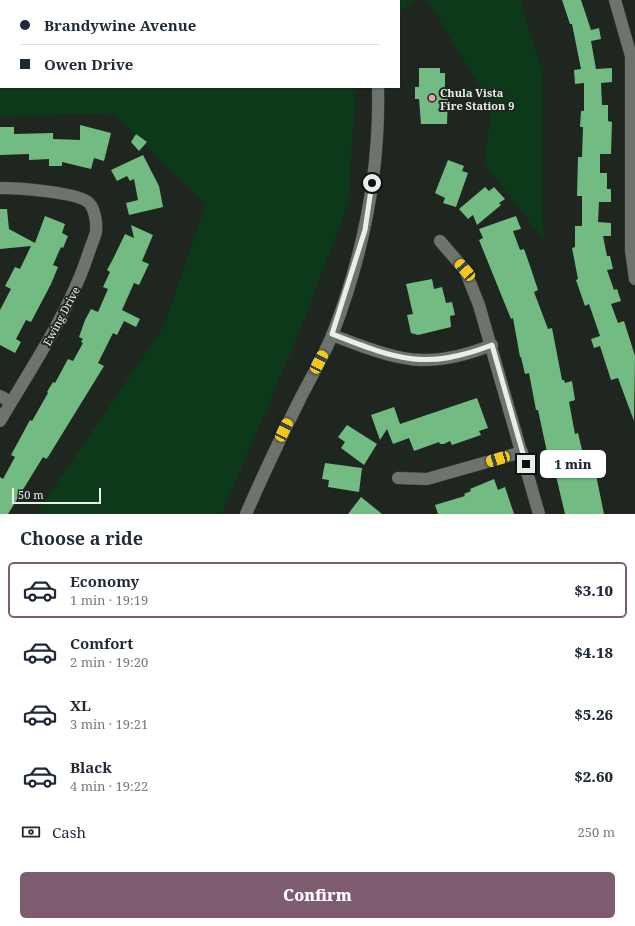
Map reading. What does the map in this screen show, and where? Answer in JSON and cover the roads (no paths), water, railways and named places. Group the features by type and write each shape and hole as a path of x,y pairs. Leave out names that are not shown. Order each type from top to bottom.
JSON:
{"street":[{"path":"615,0 631,56 633,209 631,251 635,279"},
{"path":"246,514 271,457 332,334 365,230 375,168 379,118 378,88"},
{"name":"Ewing Drive","path":"0,188 33,189 80,197 89,202 94,212 96,232 78,285 54,330 0,421"},
{"path":"440,241 465,270 492,345 539,514"},
{"path":"332,334 381,354 420,360 461,356 492,345"},
{"path":"0,396 11,402"},
{"path":"398,478 427,479 522,452"}],"place":[{"name":"Chula Vista Fire Station 9","path":"432,98"}]}
